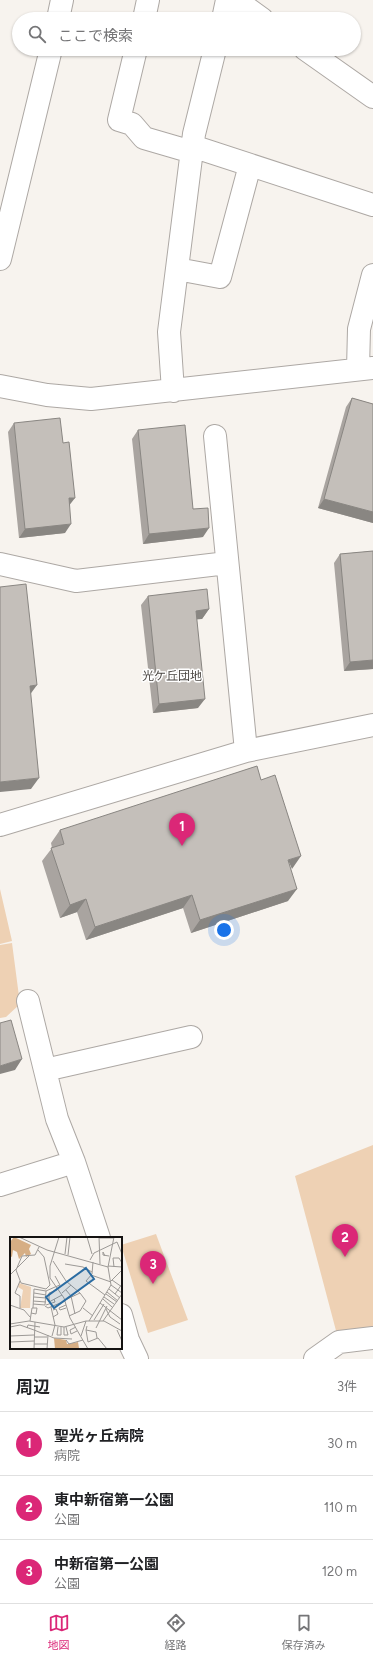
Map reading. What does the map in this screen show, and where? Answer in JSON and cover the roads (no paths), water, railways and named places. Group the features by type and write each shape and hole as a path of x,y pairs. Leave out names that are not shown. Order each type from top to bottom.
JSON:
{"street":[{"path":"59,12 62,0"},
{"path":"145,12 148,0"},
{"path":"224,12 227,0"},
{"path":"236,0 252,12"},
{"path":"0,259 48,56"},
{"path":"134,56 119,120 132,124 144,138 250,165 373,205"},
{"path":"173,391 169,332 194,134 213,56"},
{"path":"315,56 373,97"},
{"path":"177,269 220,277 250,165"},
{"path":"0,386 63,398 91,399 173,391 366,368 359,329 373,275"},
{"path":"215,436 246,751"},
{"path":"0,564 76,581 227,563"},
{"path":"0,825 246,751 373,725"},
{"path":"28,1001 57,1119 74,1162 99,1237"},
{"path":"44,1070 191,1037"},
{"path":"0,1185 74,1162"},
{"path":"122,1319 128,1340 137,1359"},
{"path":"315,1359 339,1342 373,1338"}],"place":[{"name":"聖光ヶ丘病院","path":"182,846"},
{"name":"東中新宿第一公園","path":"345,1257"},
{"name":"中新宿第一公園","path":"153,1284"}],"district":[{"name":"光ケ丘団地","path":"172,676"}]}
